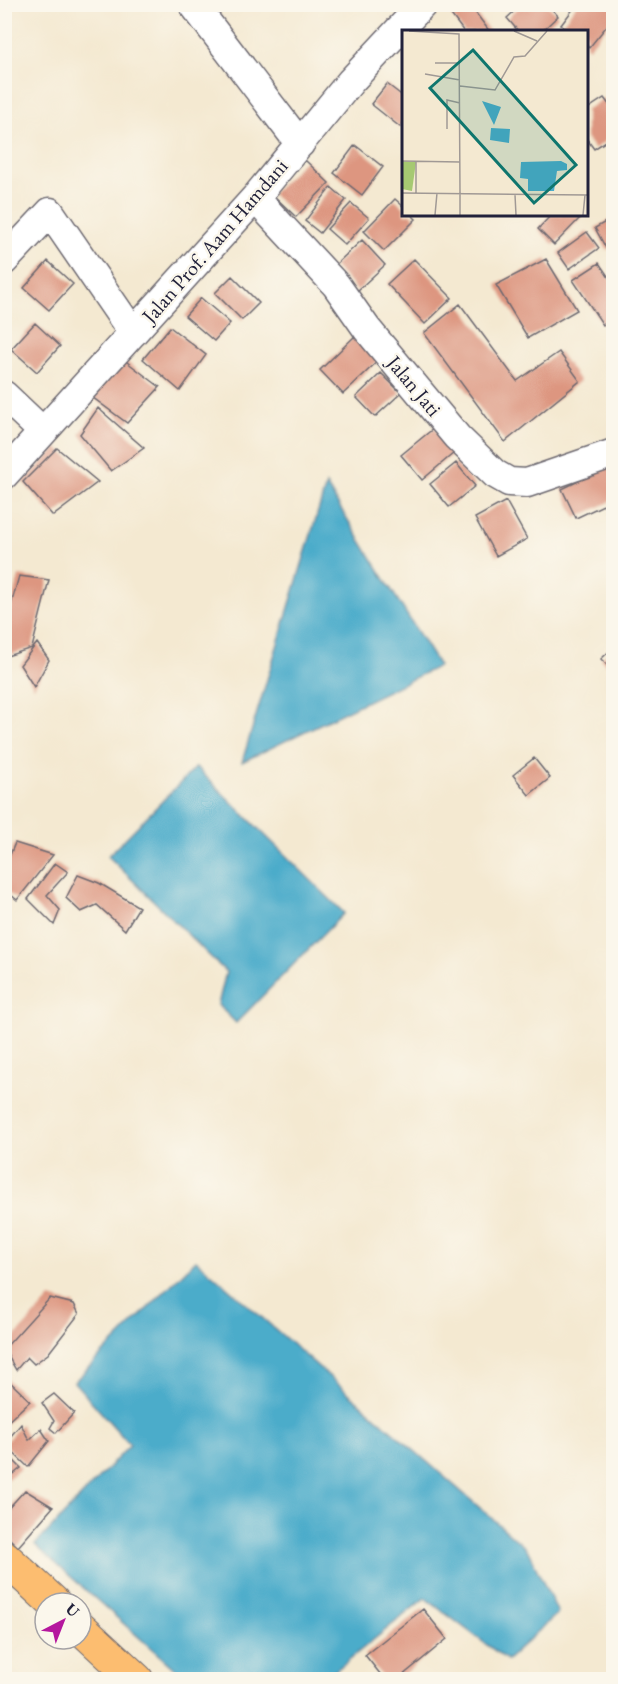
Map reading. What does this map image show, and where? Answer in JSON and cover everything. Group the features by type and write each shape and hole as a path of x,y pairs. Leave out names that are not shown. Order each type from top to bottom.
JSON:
{"main road":[{"path":"4,1557 41,1591"},
{"path":"93,1639 137,1680"}],"street":[{"path":"194,4 300,144"},
{"name":"Jalan Prof. Aam Hamdani","path":"4,475 255,198 351,81 417,7"},
{"name":"Jalan Jati","path":"255,198 336,285 381,346 457,437 495,474 509,482 526,483 614,453"},
{"path":"4,261 50,212 133,333"},
{"path":"4,395 43,432"}],"water":[{"path":"326,485 439,666 242,762"},
{"path":"196,767 344,913 236,1023 218,1005 226,972 108,856"},
{"path":"196,1260 527,1549 558,1613 507,1660 425,1598 325,1679 186,1679 93,1596 93,1591 87,1591 35,1545 130,1445 74,1382"}],"building":[{"path":"458,4 469,4 488,30 462,30 449,12"},
{"path":"522,4 547,4 558,16 543,30 517,30 507,18"},
{"path":"577,4 609,4 614,9 614,17 589,48 588,30 567,30 561,25"},
{"path":"387,84 402,95 402,124 400,127 371,104"},
{"path":"604,98 614,111 614,136 594,149 588,141 588,109"},
{"path":"355,145 383,167 362,195 334,173"},
{"path":"305,160 329,183 296,217 272,194"},
{"path":"331,187 346,200 320,233 305,221"},
{"path":"395,199 402,205 402,216 413,216 416,219 384,251 364,231"},
{"path":"351,203 369,218 345,245 327,229"},
{"path":"550,216 582,216 554,245 538,229"},
{"path":"614,217 614,246 607,250 595,228"},
{"path":"587,232 599,248 569,269 558,253"},
{"path":"362,240 385,265 357,291 334,266"},
{"path":"414,259 452,298 425,324 387,284"},
{"path":"546,259 577,310 528,338 496,285"},
{"path":"48,261 73,284 49,310 24,288"},
{"path":"599,263 614,285 614,317 603,325 573,280"},
{"path":"232,276 259,303 242,320 215,293"},
{"path":"201,298 230,323 214,341 185,316"},
{"path":"460,304 517,381 559,352 580,381 505,442 424,333"},
{"path":"35,323 60,346 37,372 11,349"},
{"path":"170,327 206,355 180,391 143,359"},
{"path":"357,334 380,359 343,394 320,370"},
{"path":"123,359 160,387 127,423 92,397"},
{"path":"381,373 401,393 375,417 356,397"},
{"path":"98,408 144,448 111,471 80,434"},
{"path":"434,428 454,453 422,480 401,455"},
{"path":"57,448 98,482 53,516 23,482"},
{"path":"456,463 475,486 449,507 430,484"},
{"path":"614,464 614,500 576,518 562,489"},
{"path":"506,501 527,539 496,556 475,518"},
{"path":"19,576 49,580 32,648 4,657 4,616 9,612"},
{"path":"37,643 49,660 34,687 20,665"},
{"path":"614,647 614,672 601,659"},
{"path":"534,758 550,778 529,795 513,775"},
{"path":"15,843 53,855 17,900 4,889 4,869"},
{"path":"55,863 68,872 47,895 60,910 54,925 28,899"},
{"path":"78,875 99,883 139,907 125,930 97,905 81,912 66,898"},
{"path":"50,1298 74,1304 79,1314 48,1354 34,1364 27,1357 16,1370 4,1349"},
{"path":"8,1380 30,1401 4,1425 4,1384"},
{"path":"54,1394 74,1413 56,1433 50,1428 54,1421 42,1403"},
{"path":"21,1424 29,1440 41,1429 49,1441 28,1467 4,1444"},
{"path":"4,1451 21,1468 4,1482"},
{"path":"25,1490 53,1507 18,1547 4,1533 4,1513"},
{"path":"423,1609 447,1639 397,1680 385,1680 365,1655"}]}
